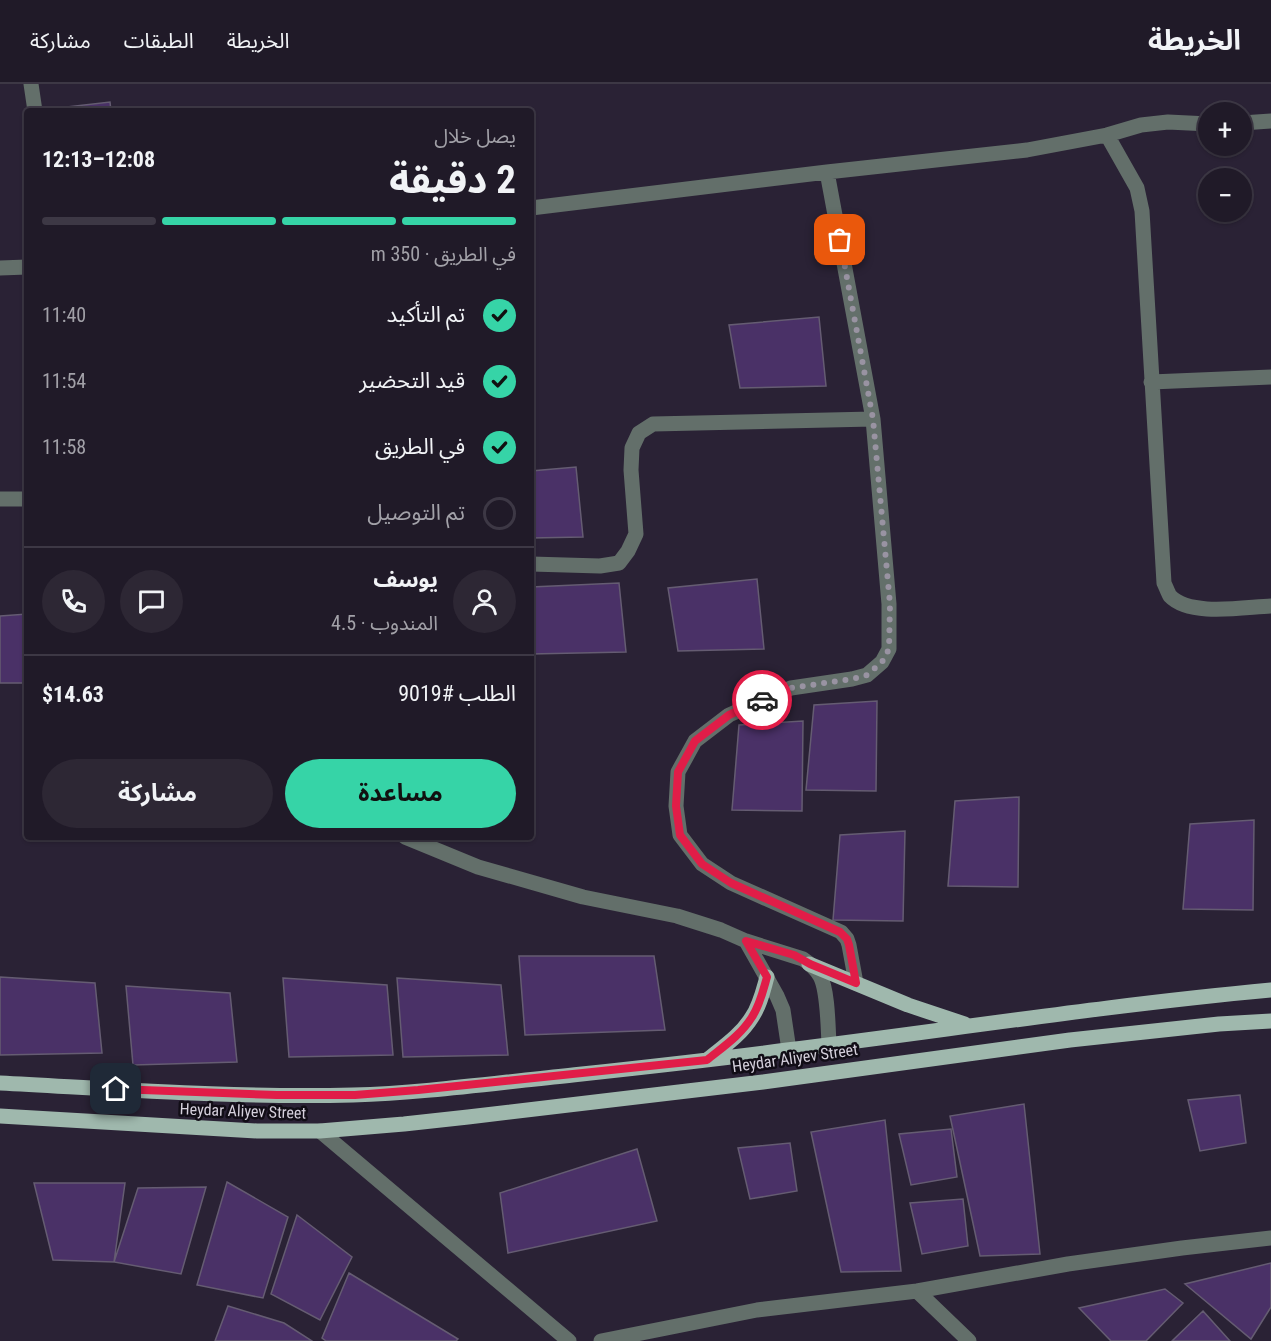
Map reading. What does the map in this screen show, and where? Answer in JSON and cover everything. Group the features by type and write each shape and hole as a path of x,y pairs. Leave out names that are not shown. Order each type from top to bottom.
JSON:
{"main road":[{"path":"810,964 908,1005 970,1026"},
{"path":"707,1060 752,1018 767,977"},
{"name":"Heydar Aliyev Street","path":"0,1083 206,1093 355,1095 707,1060 1077,1011 1271,990"},
{"name":"Heydar Aliyev Street","path":"0,1116 256,1131 320,1131 468,1117 751,1083 1070,1040 1219,1024 1271,1021"}],"street":[{"path":"31,84 35,108"},
{"path":"1252,122 1271,121"},
{"path":"534,208 1027,150 1107,135 1141,125 1168,122 1198,123"},
{"path":"1107,135 1137,188 1142,211 1164,583 1170,595 1184,605 1204,609 1271,606"},
{"path":"828,172 873,419 890,604 889,649 882,662 867,675 791,688 729,715 695,741 678,772 676,806 680,835 702,864 731,883 840,932 849,945 856,983"},
{"path":"0,268 24,267"},
{"path":"1151,382 1271,378"},
{"path":"534,564 600,566 619,563 636,534 631,470 632,448 639,433 653,424 873,419"},
{"path":"0,499 24,499"},
{"path":"412,840 478,867 583,897 677,916 721,930 746,941 794,955 810,964 821,977 829,1044"},
{"path":"746,941 783,1010 789,1050"},
{"path":"320,1131 569,1341"},
{"path":"602,1341 757,1310 917,1291 1068,1264 1271,1238"},
{"path":"917,1291 969,1341"}],"building":[{"path":"110,102 111,108 58,108"},
{"path":"819,317 826,386 740,388 729,325"},
{"path":"576,467 583,537 534,538 534,471"},
{"path":"757,579 764,649 678,651 668,588"},
{"path":"619,583 626,652 534,654 534,587"},
{"path":"24,614 24,683 0,683 0,616"},
{"path":"877,701 876,791 806,790 814,705"},
{"path":"803,721 802,811 732,810 739,725"},
{"path":"1019,797 1018,887 948,886 955,801"},
{"path":"1254,820 1253,910 1183,909 1190,824"},
{"path":"905,831 903,921 833,920 840,835"},
{"path":"519,956 654,956 665,1030 525,1035"},
{"path":"0,977 95,983 102,1053 0,1055"},
{"path":"283,978 387,985 393,1055 289,1057"},
{"path":"397,978 501,985 508,1055 403,1057"},
{"path":"126,986 230,993 237,1062 133,1065"},
{"path":"1240,1095 1246,1143 1200,1151 1188,1100"},
{"path":"1024,1104 1040,1254 980,1256 950,1116"},
{"path":"885,1120 901,1271 841,1272 811,1132"},
{"path":"951,1129 957,1177 911,1185 899,1134"},
{"path":"790,1143 797,1191 750,1199 738,1148"},
{"path":"637,1149 657,1221 508,1253 500,1193"},
{"path":"227,1182 288,1217 263,1298 197,1285"},
{"path":"34,1183 125,1183 114,1262 53,1260"},
{"path":"206,1187 181,1274 114,1262 138,1188"},
{"path":"963,1199 968,1246 922,1254 910,1203"},
{"path":"297,1215 352,1257 320,1320 271,1294"},
{"path":"1271,1263 1271,1307 1251,1339 1185,1284"},
{"path":"349,1273 458,1339 456,1341 326,1341 322,1338"},
{"path":"1165,1289 1183,1303 1146,1341 1111,1341 1079,1308"},
{"path":"228,1306 284,1323 312,1341 215,1341"},
{"path":"1203,1311 1230,1341 1172,1341"}],"way so far":[{"path":"762,700 791,688 867,675 882,662 889,649 890,604 873,419 840,240"}],"route":[{"path":"116,1089 194,1093 355,1095 707,1060 752,1018 763,994 767,977 746,941 794,955 856,983 849,945 840,932 731,883 702,864 680,835 676,806 678,772 695,741 729,715 762,700"}]}
